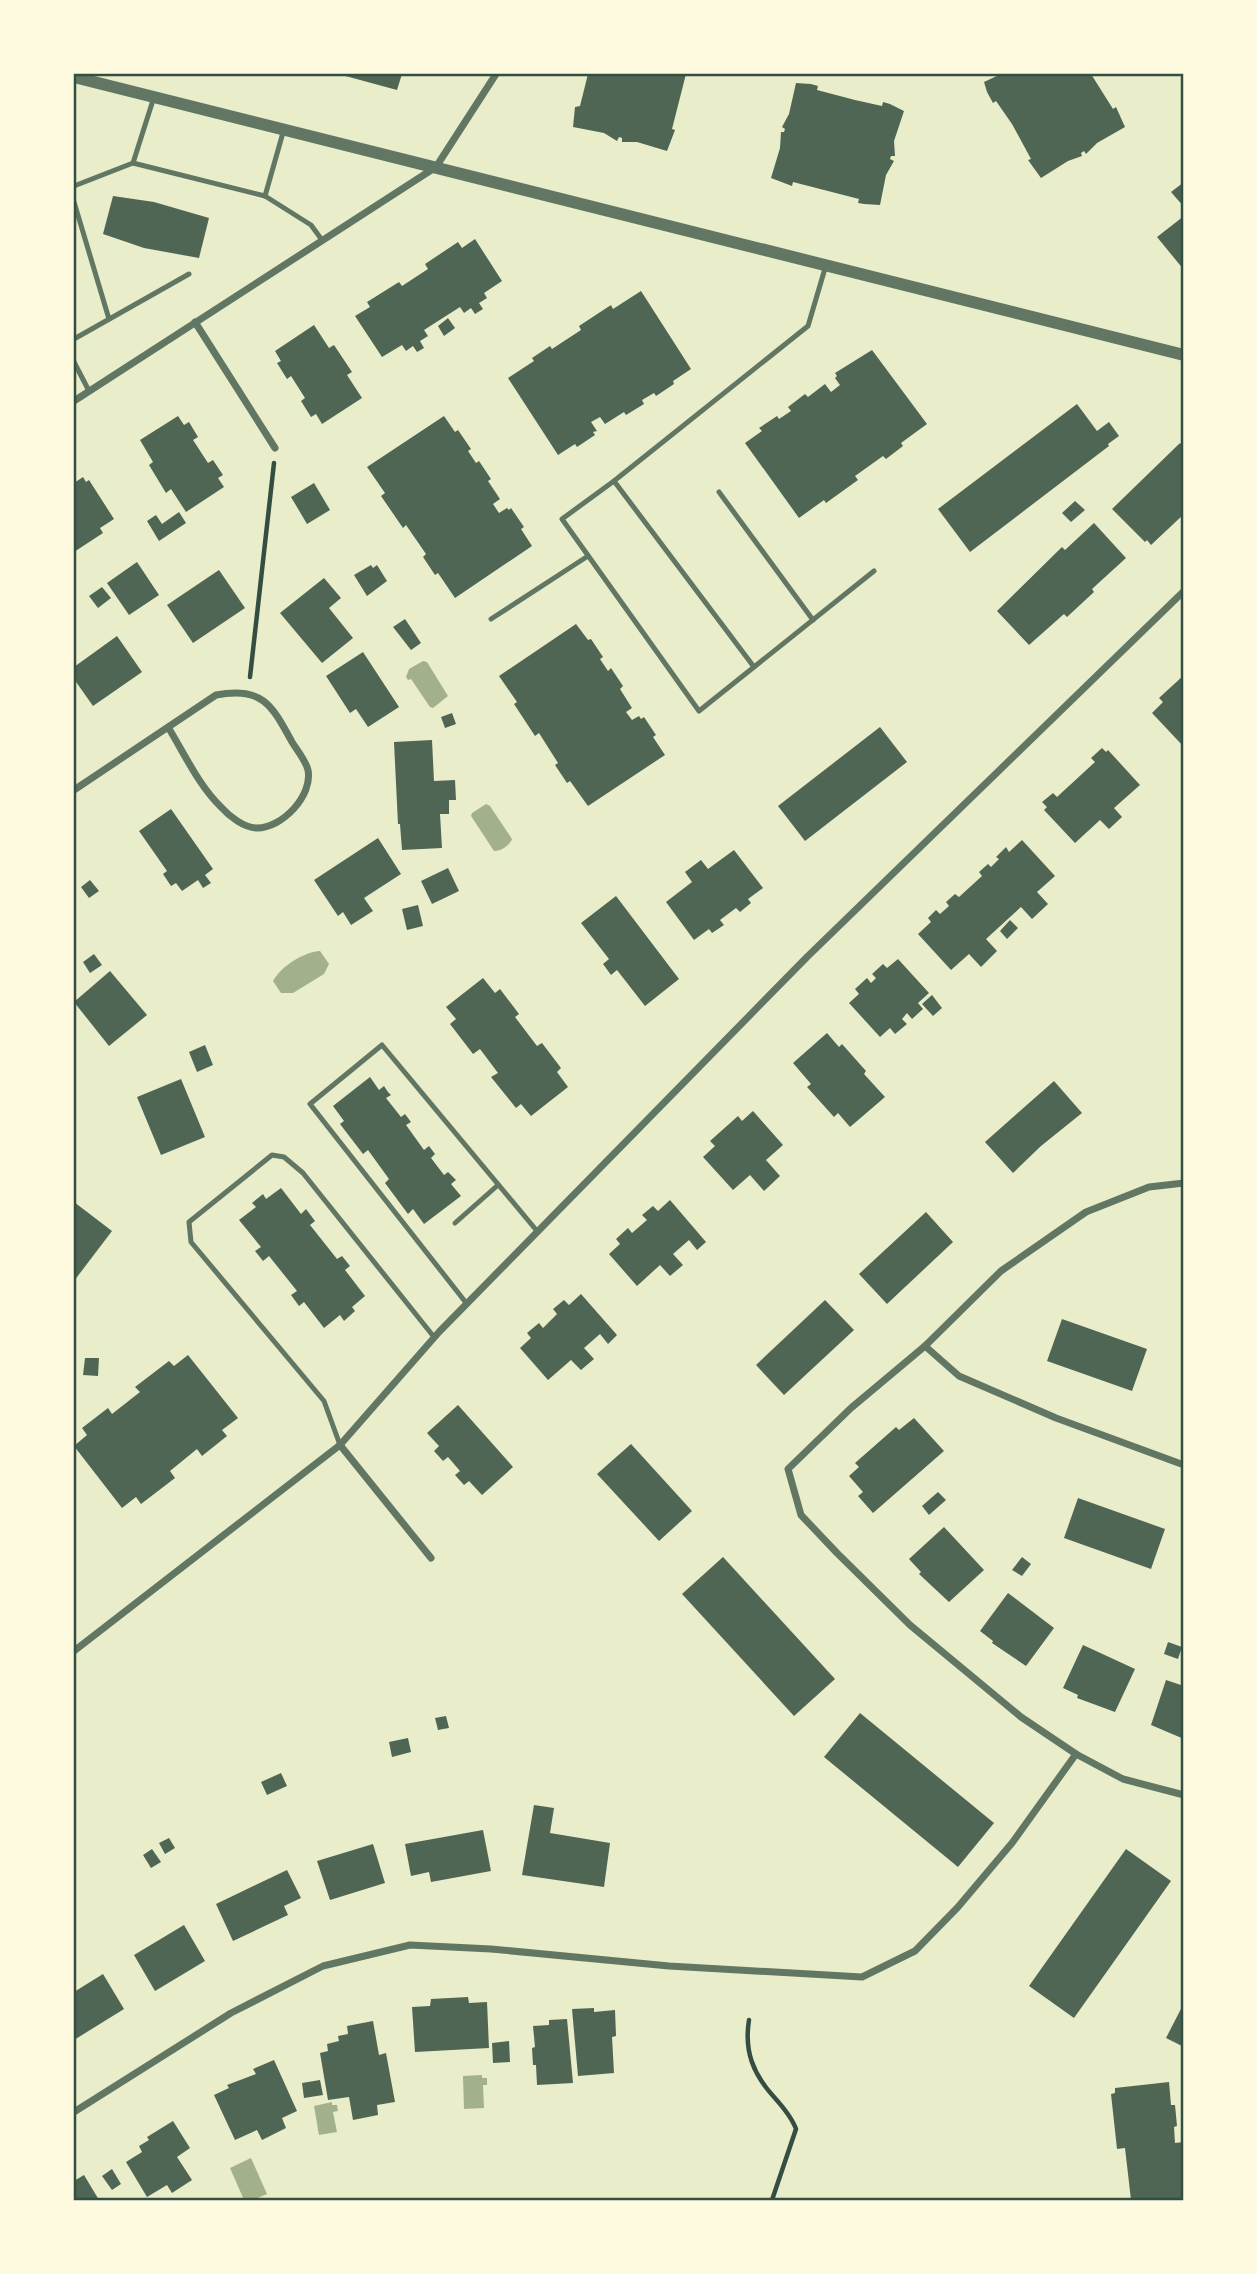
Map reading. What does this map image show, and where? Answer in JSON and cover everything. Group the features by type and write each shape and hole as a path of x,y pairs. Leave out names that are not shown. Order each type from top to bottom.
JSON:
{"street":[{"path":"74,401 436,167 496,74"},
{"path":"74,77 1184,355"},
{"path":"195,322 275,448"},
{"path":"74,1651 340,1445 434,1337 807,957 1184,592"},
{"path":"74,790 168,727 216,695 236,691 255,695 275,710 308,771 304,796 291,813 277,823 256,828 237,821 220,807 168,727"},
{"path":"1184,1183 1149,1187 1086,1212 1001,1271 926,1346 850,1408 788,1469 802,1515 910,1625 1021,1717 1076,1754 1123,1779 1184,1795"},
{"path":"926,1346 959,1376 1056,1418 1184,1465"},
{"path":"340,1445 431,1558"},
{"path":"74,2112 231,2013 323,1966 410,1945 491,1949 669,1966 862,1977 915,1951 958,1907 1012,1843 1076,1754"}],"lane":[{"path":"133,163 154,97"},
{"path":"265,196 284,129"},
{"path":"74,186 133,163 265,196 311,225 322,240"},
{"path":"74,202 109,319"},
{"path":"826,265 808,326 614,481 562,519 698,711 874,571"},
{"path":"74,340 189,274"},
{"path":"74,362 89,391"},
{"path":"614,481 754,667"},
{"path":"719,492 813,620"},
{"path":"491,619 588,556"},
{"path":"467,1304 310,1104 382,1045 537,1231"},
{"path":"340,1445 324,1401 191,1242 189,1222 272,1155 284,1157 303,1173 434,1337"},
{"path":"455,1223 498,1185"}],"path":[{"path":"248,694 275,448"},
{"path":"749,2020 747,2043 752,2066 762,2084 784,2109 796,2128 796,2135 772,2200"}],"shaded area":[{"path":"423,661 427,662 448,696 433,708 411,679 406,677 409,669"},
{"path":"486,804 512,839 507,846 499,850 494,851 471,816"},
{"path":"320,951 329,964 324,974 293,993 281,993 273,981 281,970 300,957"},
{"path":"482,2075 482,2078 487,2078 487,2085 483,2085 484,2108 464,2109 463,2076"},
{"path":"332,2102 332,2105 337,2105 338,2111 333,2112 337,2132 319,2135 314,2106"},
{"path":"251,2158 267,2194 253,2200 244,2200 230,2168"}],"building":[{"path":"338,74 402,74 397,90"},
{"path":"588,74 686,74 672,129 675,130 667,151 637,142 622,142 619,137 617,141 604,133 573,127 575,107 580,106"},
{"path":"1001,74 1091,74 1113,109 1116,107 1125,127 1097,143 1086,154 1084,151 1082,156 1068,161 1041,178 1028,160 1031,159 1012,124 987,92 984,82"},
{"path":"796,83 811,84 818,86 817,90 882,106 883,102 904,111 894,141 895,156 890,159 894,161 886,175 880,205 858,203 859,199 793,182 792,186 771,178 780,148 781,132 785,129 782,127 789,114"},
{"path":"1184,182 1184,207 1171,192"},
{"path":"113,196 154,202 209,218 199,258 144,248 103,234"},
{"path":"1184,216 1184,270 1157,237"},
{"path":"475,239 502,281 484,293 487,298 479,303 483,309 475,314 471,308 464,313 460,307 424,330 428,336 420,341 424,348 417,352 413,346 406,351 402,345 382,357 355,316 370,307 367,302 399,282 402,286 428,269 425,264 458,242 462,248"},
{"path":"641,291 691,369 656,396 654,393 642,400 644,404 626,415 624,412 605,424 600,417 591,422 597,431 593,432 595,435 558,455 508,378 534,361 532,358 550,346 552,349 581,330 579,326 611,305 613,309"},
{"path":"448,318 455,328 444,336 438,326"},
{"path":"314,325 329,348 334,345 352,372 347,375 362,398 322,424 316,414 311,417 301,401 305,398 291,376 287,379 277,363 281,361 275,351"},
{"path":"872,350 927,424 901,443 903,446 886,459 883,456 855,476 858,480 799,518 745,443 762,431 759,428 777,416 779,419 791,411 788,407 805,394 808,397 825,384 831,392 840,385 835,373"},
{"path":"1077,404 1097,431 1109,422 1119,436 970,552 938,509"},
{"path":"178,416 184,425 189,422 198,437 193,440 208,463 213,460 223,475 218,478 224,487 186,512 171,489 166,493 149,465 153,462 140,440"},
{"path":"444,416 455,432 458,430 471,449 468,451 476,463 479,461 491,479 488,481 500,499 493,504 499,513 511,508 524,527 521,529 532,546 455,598 438,573 435,575 423,557 426,554 406,525 403,528 381,496 385,493 367,467"},
{"path":"1180,443 1184,447 1184,514 1151,545 1112,509"},
{"path":"83,477 86,482 89,480 114,519 100,528 103,533 74,552 74,483"},
{"path":"314,483 330,510 307,524 291,497"},
{"path":"1075,501 1085,510 1071,522 1062,513"},
{"path":"179,512 186,523 159,541 147,521 156,515 162,524"},
{"path":"1094,523 1126,558 1092,589 1094,592 1067,617 1064,614 1029,645 997,611 1062,547 1065,550"},
{"path":"137,562 159,595 129,615 107,583"},
{"path":"371,565 373,568 377,565 387,581 367,596 354,575"},
{"path":"219,570 245,608 193,643 167,605"},
{"path":"324,578 341,598 329,608 353,638 322,663 280,613"},
{"path":"102,587 111,598 98,608 89,596"},
{"path":"405,619 421,643 411,650 393,627"},
{"path":"576,624 588,640 591,639 603,657 600,659 608,671 611,668 623,686 620,689 632,708 626,712 632,720 639,716 641,719 644,717 665,755 588,806 570,781 567,783 539,733 535,736 499,676"},
{"path":"117,636 142,672 93,706 74,679 74,667"},
{"path":"363,652 399,707 368,727 356,709 350,713 326,676"},
{"path":"1184,675 1184,747 1152,713 1163,702 1159,698"},
{"path":"452,713 456,724 445,728 441,717"},
{"path":"880,727 907,762 805,841 778,806"},
{"path":"432,740 434,781 455,780 456,800 449,800 449,814 440,814 442,848 402,850 394,742"},
{"path":"1102,748 1106,752 1108,750 1140,785 1114,808 1122,817 1109,829 1100,820 1075,843 1044,810 1047,807 1042,802 1053,793 1057,797 1095,762 1091,758"},
{"path":"171,809 213,869 205,875 211,883 203,888 198,880 182,891 176,883 171,886 163,874 167,871 139,831"},
{"path":"378,838 401,874 364,898 373,911 351,925 343,912 338,916 314,880"},
{"path":"1022,840 1055,876 1037,892 1048,904 1032,919 1021,907 986,939 997,951 981,967 969,954 951,970 918,934 931,922 928,918 936,910 940,914 949,906 946,902 955,894 959,897 982,876 979,872 988,864 991,867 1006,847 1009,852"},
{"path":"734,850 763,888 748,899 751,903 740,912 736,908 720,920 724,925 712,933 709,929 694,940 666,902 692,882 685,872 701,860 708,869"},
{"path":"448,868 459,891 432,904 421,881"},
{"path":"90,880 99,891 89,898 81,887"},
{"path":"616,896 679,979 645,1006 617,970 611,975 603,964 609,959 581,923"},
{"path":"418,905 423,926 407,930 402,909"},
{"path":"1010,920 1018,928 1007,939 1000,931"},
{"path":"94,954 102,965 90,973 83,962"},
{"path":"898,959 929,993 918,1003 923,1009 912,1019 907,1013 902,1019 907,1024 895,1034 890,1028 880,1037 849,1003 859,994 855,989 867,978 871,983 876,978 872,974 883,964 887,968"},
{"path":"110,971 147,1015 109,1046 74,1002"},
{"path":"483,978 495,993 500,989 519,1014 515,1017 537,1046 542,1043 561,1068 557,1072 568,1087 531,1116 521,1104 516,1108 491,1077 498,1073 480,1049 473,1054 450,1024 456,1019 446,1007"},
{"path":"932,995 942,1008 933,1016 922,1004"},
{"path":"827,1033 839,1047 842,1044 885,1097 850,1127 838,1113 834,1117 807,1087 811,1084 793,1063"},
{"path":"205,1045 213,1065 197,1072 189,1052"},
{"path":"370,1077 379,1090 384,1086 391,1095 386,1098 401,1117 405,1114 411,1122 406,1125 424,1150 429,1146 435,1154 431,1158 444,1175 448,1172 456,1180 451,1184 461,1196 424,1224 413,1209 408,1214 385,1183 389,1179 368,1150 363,1154 340,1124 344,1121 333,1106"},
{"path":"181,1079 205,1137 161,1155 137,1097"},
{"path":"1054,1081 1082,1113 1013,1173 985,1142"},
{"path":"753,1111 783,1145 766,1160 780,1176 764,1191 750,1175 733,1190 703,1157 715,1146 710,1141 738,1116 742,1121"},
{"path":"281,1188 301,1214 306,1209 315,1221 310,1225 337,1259 342,1256 350,1266 345,1270 365,1296 352,1307 355,1311 344,1321 340,1315 324,1328 304,1302 299,1306 291,1295 297,1291 269,1256 263,1261 255,1251 261,1247 239,1220 256,1207 252,1203 263,1194 266,1199"},
{"path":"670,1200 706,1242 697,1250 689,1240 673,1254 683,1265 670,1276 660,1265 637,1286 609,1254 620,1244 616,1239 628,1228 632,1233 647,1220 642,1215 653,1206 658,1211"},
{"path":"74,1202 112,1231 74,1281"},
{"path":"926,1212 953,1242 887,1304 859,1274"},
{"path":"581,1294 617,1335 608,1344 600,1334 584,1348 594,1359 581,1370 571,1360 548,1380 520,1348 531,1338 527,1333 539,1323 543,1328 557,1314 553,1309 564,1300 569,1305"},
{"path":"825,1300 854,1330 784,1395 756,1365"},
{"path":"1062,1319 1147,1349 1132,1391 1047,1361"},
{"path":"188,1355 238,1418 222,1430 227,1436 202,1456 197,1449 170,1471 175,1478 141,1504 136,1497 122,1508 74,1446 87,1435 82,1428 108,1408 112,1414 140,1392 135,1387 169,1361 174,1366"},
{"path":"85,1358 99,1358 98,1376 83,1375"},
{"path":"458,1405 513,1467 482,1495 469,1481 464,1485 455,1475 460,1471 448,1457 443,1461 434,1451 439,1446 427,1433"},
{"path":"914,1418 944,1451 873,1513 858,1496 863,1492 849,1476 859,1467 855,1463 896,1427 899,1430"},
{"path":"631,1444 692,1511 659,1541 597,1474"},
{"path":"938,1492 946,1500 929,1515 922,1506"},
{"path":"1078,1498 1165,1529 1151,1569 1064,1538"},
{"path":"944,1527 984,1570 949,1602 919,1574 921,1572 909,1559"},
{"path":"723,1557 835,1679 794,1716 682,1594"},
{"path":"1022,1557 1031,1564 1022,1576 1012,1570"},
{"path":"1008,1593 1054,1628 1026,1666 992,1643 993,1641 980,1631"},
{"path":"1168,1642 1182,1647 1178,1659 1164,1654"},
{"path":"1083,1645 1135,1669 1115,1712 1077,1698 1078,1695 1063,1688"},
{"path":"1166,1680 1184,1686 1184,1739 1151,1725"},
{"path":"860,1713 994,1823 958,1867 824,1757"},
{"path":"446,1716 449,1728 438,1730 435,1718"},
{"path":"408,1738 411,1752 392,1757 389,1742"},
{"path":"281,1773 287,1786 267,1795 261,1782"},
{"path":"534,1805 554,1808 550,1833 610,1843 604,1887 522,1875"},
{"path":"483,1830 491,1871 431,1882 429,1872 411,1876 405,1844"},
{"path":"169,1838 175,1848 165,1854 159,1843"},
{"path":"373,1844 385,1883 330,1900 317,1861"},
{"path":"152,1849 161,1862 151,1868 143,1855"},
{"path":"1126,1849 1171,1881 1074,2018 1029,1986"},
{"path":"287,1870 301,1898 284,1906 288,1915 233,1941 216,1904"},
{"path":"184,1925 205,1961 155,1991 134,1955"},
{"path":"103,1974 124,2009 74,2040 74,1992"},
{"path":"468,1997 469,2003 487,2002 489,2048 415,2052 412,2007 430,2006 431,1999"},
{"path":"1184,2003 1184,2047 1166,2038"},
{"path":"594,2008 594,2012 615,2010 616,2036 612,2037 614,2073 578,2076 572,2009"},
{"path":"567,2019 573,2083 537,2085 536,2065 533,2065 533,2026 549,2025 549,2020"},
{"path":"373,2021 379,2055 386,2053 395,2102 377,2105 378,2115 353,2120 349,2097 328,2100 320,2053 328,2051 327,2044 339,2041 338,2036 348,2034 347,2026"},
{"path":"509,2041 510,2062 493,2063 492,2043"},
{"path":"274,2060 297,2111 282,2118 286,2128 262,2140 257,2130 235,2140 214,2095 229,2088 227,2085 256,2074 253,2069"},
{"path":"320,2080 323,2095 304,2098 302,2083"},
{"path":"1169,2082 1171,2105 1175,2105 1175,2143 1184,2142 1184,2200 1131,2200 1125,2148 1117,2149 1111,2094 1115,2093 1115,2088"},
{"path":"173,2121 190,2148 177,2157 192,2180 172,2193 167,2185 147,2197 126,2162 142,2152 139,2146 149,2140 147,2137"},
{"path":"112,2169 121,2184 112,2190 102,2176"},
{"path":"84,2175 99,2200 74,2200 74,2181"}]}
